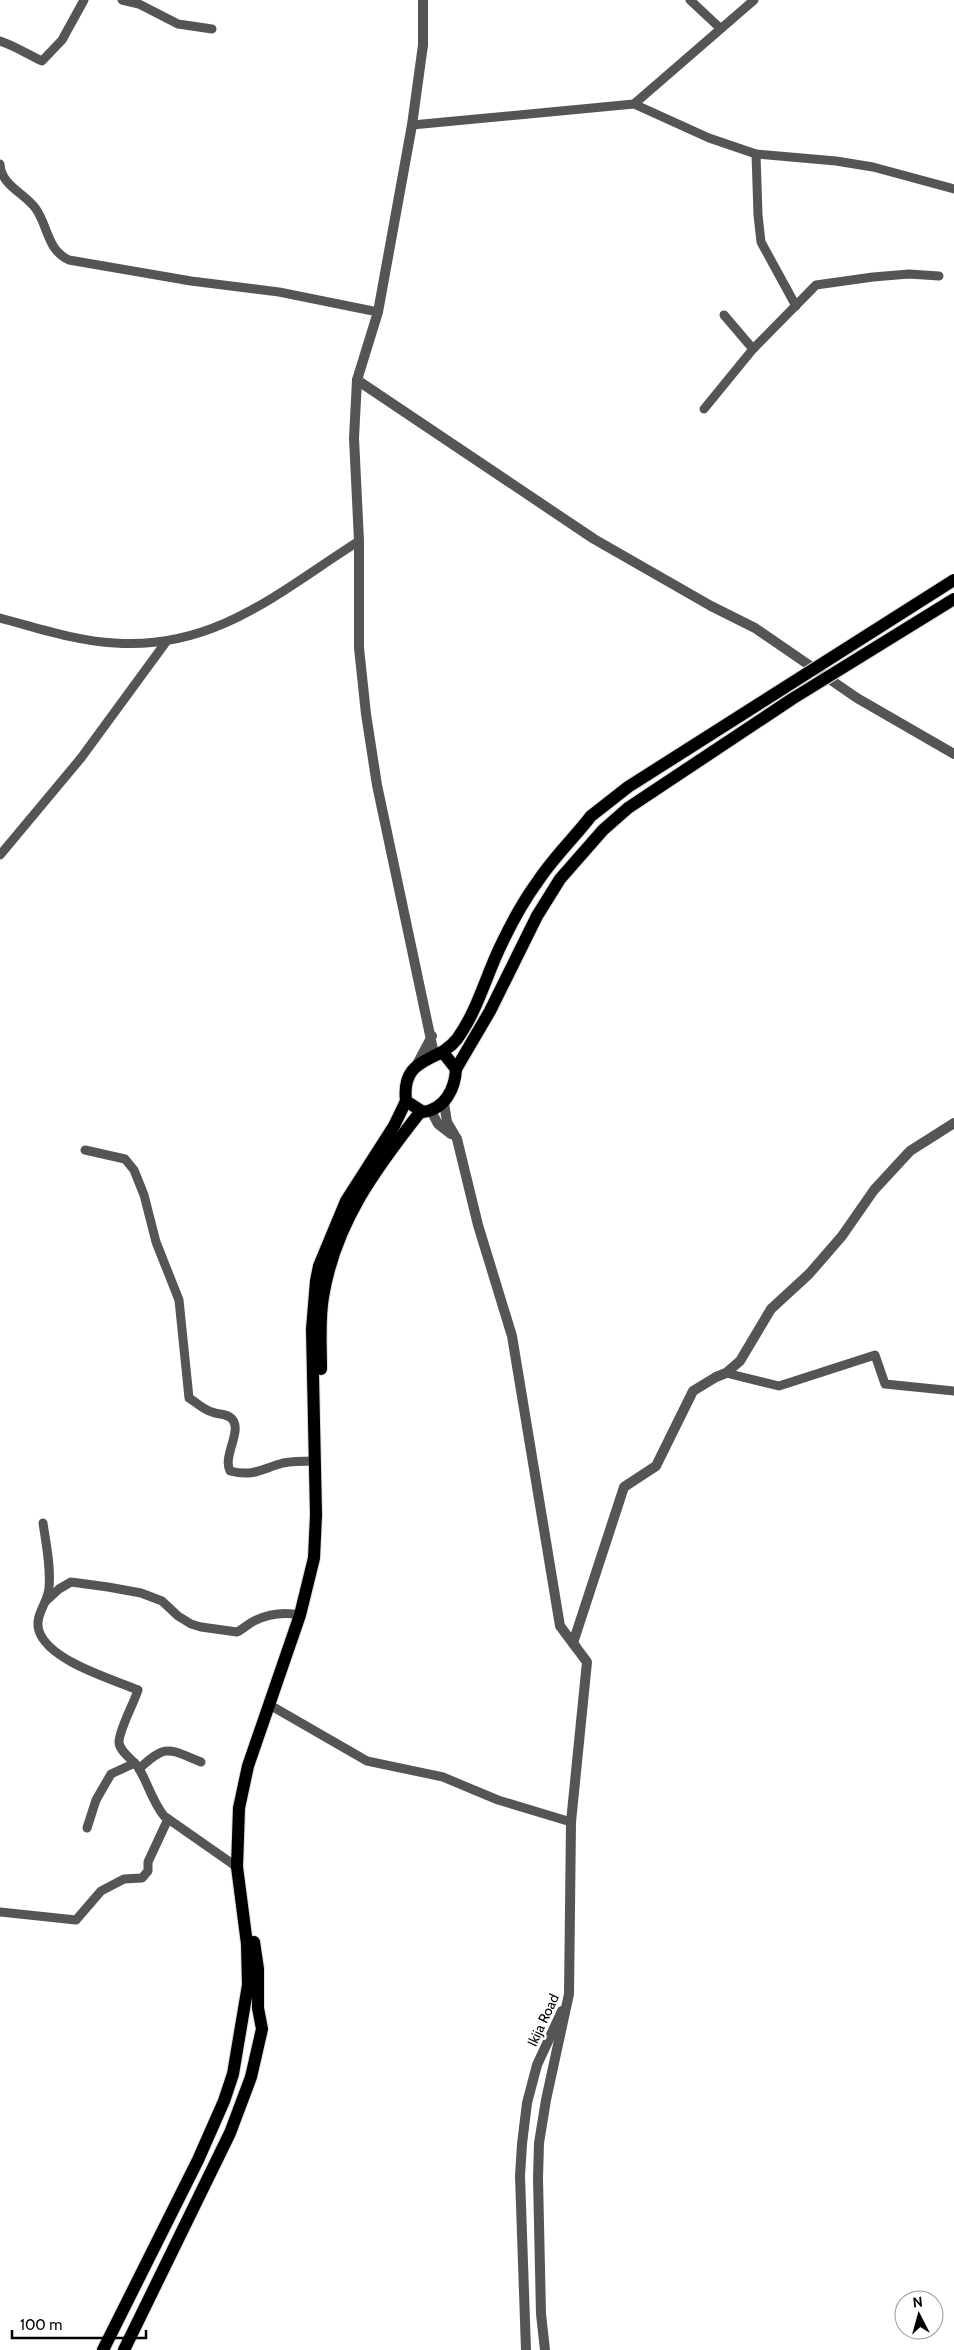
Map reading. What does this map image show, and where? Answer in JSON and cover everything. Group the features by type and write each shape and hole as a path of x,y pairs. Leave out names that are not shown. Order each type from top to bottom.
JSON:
{"main road":[{"path":"103,2350 198,2160 224,2101 233,2074 248,1985 247,1944 237,1867 239,1808 248,1766 300,1615 314,1558 315,1461 312,1313 319,1266 346,1201 394,1126 406,1101 407,1085 415,1068 449,1048 457,1039 472,1014 501,944 538,881 591,816 628,787 954,580"},
{"path":"124,2350 230,2133 251,2077 262,2029 258,2008 258,1969 245,1865 245,1833 256,1764 307,1616 321,1558 321,1314 329,1267 338,1238 353,1206 371,1176 426,1111 444,1103 453,1087 456,1069 490,1011 537,916 560,879 603,830 628,808 792,699 954,599"},
{"path":"437,1054 445,1055 456,1069"},
{"path":"406,1101 426,1111"}],"street":[{"path":"0,41 12,45 42,61 62,40 84,0"},
{"path":"122,0 139,4 178,24 212,29"},
{"path":"423,0 424,45 412,125 378,312 357,380 354,438 359,541 359,648 366,714 380,795 437,1054"},
{"path":"690,0 720,28"},
{"path":"634,104 754,0"},
{"path":"412,125 634,104 709,138 756,154 854,164 954,188"},
{"path":"756,154 761,242 796,306"},
{"path":"0,164 0,172 9,183 36,207 54,249 61,257 191,281 279,292 378,312"},
{"path":"704,408 753,349 816,285 826,282 909,274 939,276"},
{"path":"724,316 753,349"},
{"path":"357,380 594,539 711,606 755,628 858,698 954,754"},
{"path":"0,618 74,638 115,644 180,640 218,627 253,611 359,541"},
{"path":"0,855 81,758 166,642"},
{"path":"415,1068 432,1036"},
{"path":"444,1103 447,1122 457,1139 478,1226 512,1336 560,1626 587,1662"},
{"path":"426,1111 438,1124 457,1139"},
{"path":"569,1994 572,1822 587,1662 574,1643 624,1487 656,1466 693,1391 716,1376 726,1373 740,1360 771,1309 809,1274 842,1236 874,1190 910,1151 954,1124"},
{"path":"85,1150 125,1159 134,1170 144,1195 156,1242 179,1300 189,1398 210,1412 225,1414 233,1419 236,1426 228,1461 230,1471 243,1474 258,1473 285,1463 315,1461"},
{"path":"726,1373 779,1386 874,1355 885,1384 954,1391"},
{"path":"44,1523 50,1589 38,1616 38,1630 44,1641 79,1667 138,1690 119,1742 121,1748 137,1766 158,1808 168,1819 237,1867"},
{"path":"44,1603 59,1589 71,1582 141,1593 162,1601 178,1616 201,1628 237,1632 253,1621 267,1616 288,1613 300,1615"},
{"path":"275,1708 367,1761 443,1776 498,1800 572,1822"},
{"path":"87,1828 96,1800 111,1774 137,1766 163,1750 172,1751 201,1762"},
{"path":"0,1912 76,1920 102,1891 124,1879 142,1878 168,1819"},
{"name":"Ikija Road","path":"526,2350 520,2176 527,2103 537,2065 569,1994"},
{"name":"Ikija Road","path":"545,2350 541,2314 539,2142 569,1994"}]}
